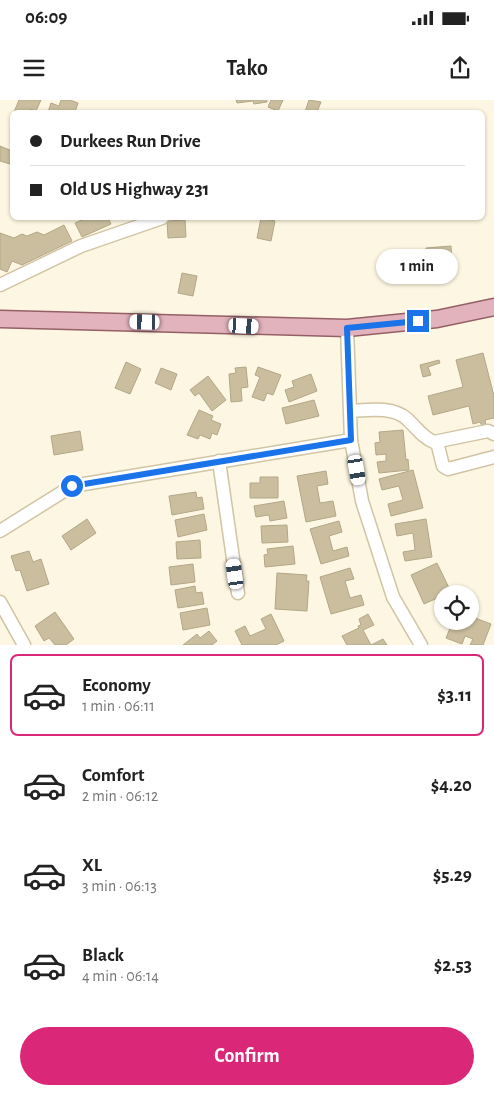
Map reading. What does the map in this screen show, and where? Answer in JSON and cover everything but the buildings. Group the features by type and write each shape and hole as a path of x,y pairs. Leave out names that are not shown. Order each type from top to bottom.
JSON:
{"main road":[{"path":"0,319 347,328 437,319 494,307"}],"street":[{"path":"0,285 80,246 156,220"},
{"path":"347,328 351,440 362,501 386,579 400,610 421,645"},
{"path":"350,410 393,411 405,417 428,440 436,442 488,431 494,434"},
{"path":"0,531 72,486 351,440"},
{"path":"436,442 443,466 448,469 494,457"},
{"path":"219,461 238,593"},
{"path":"0,602 24,645"}],"route":[{"path":"72,486 351,440 347,328 418,321"}]}
